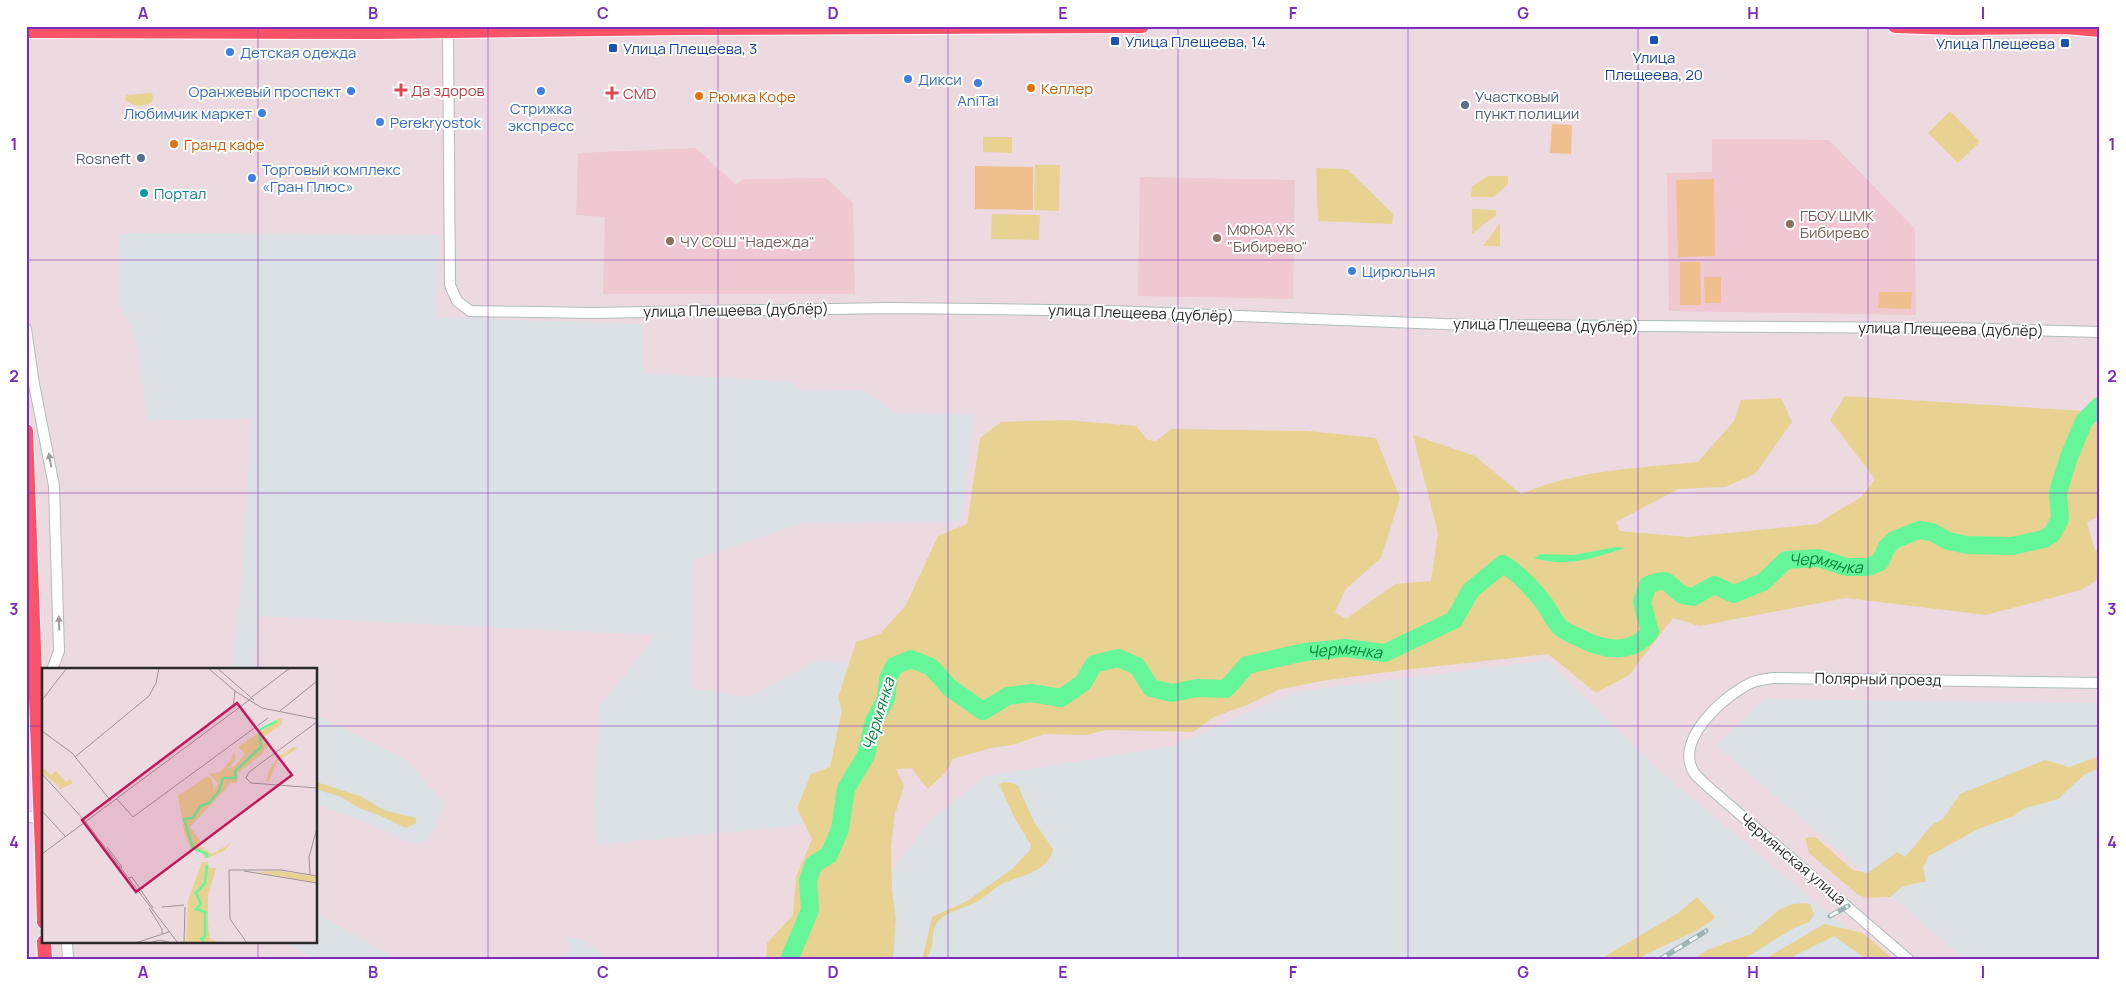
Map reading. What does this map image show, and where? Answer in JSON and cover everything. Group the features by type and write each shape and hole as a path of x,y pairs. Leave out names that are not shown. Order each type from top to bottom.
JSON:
{"main road":[{"path":"26,31 377,29 448,31 1142,26"},
{"path":"1895,26 1954,28 2031,26 2100,30"},
{"path":"26,431 42,853"},
{"path":"44,944 45,960"}],"street":[{"name":"улица Плещеева (дублёр)","path":"448,31 450,285 457,301 470,312 592,314 742,310 975,309 1117,311 1469,325 1944,328 2100,332"},
{"path":"26,329 34,384 54,486 59,652 53,668"},
{"path":"26,679 42,678"},
{"name":"Полярный проезд","path":"1688,750 1695,735 1708,717 1728,698 1754,682 1772,678 2100,683"},
{"name":"Чермянская улица","path":"1688,750 1694,771 1713,791 1909,960"},
{"path":"67,944 68,960"}],"shaded area":[{"path":"151,93 154,97 151,103 144,105 133,105 124,98 127,95"},
{"path":"1950,111 1980,142 1958,163 1928,133"},
{"path":"1552,124 1572,125 1571,154 1550,153"},
{"path":"983,137 1012,137 1012,153 983,152"},
{"name":"ГБОУ ШМК Бибирево","path":"1712,139 1829,140 1915,229 1916,315 1669,311 1667,173 1712,172"},
{"name":"ЧУ СОШ \"Надежда\"","path":"696,148 736,185 743,179 826,178 853,203 855,294 603,294 605,217 576,215 578,153"},
{"path":"1035,165 1060,165 1059,211 1034,210"},
{"path":"975,166 1033,167 1033,210 975,209"},
{"path":"1316,168 1347,169 1393,214 1392,224 1318,221"},
{"path":"1488,176 1508,176 1508,184 1494,197 1471,197 1472,186"},
{"name":"МФЮА УК \"Бибирево\"","path":"1140,177 1295,180 1293,299 1138,296"},
{"path":"1714,179 1715,256 1678,257 1676,180"},
{"path":"1472,209 1496,210 1496,215 1472,234"},
{"path":"992,214 1040,215 1039,240 991,239"},
{"path":"1500,223 1500,246 1483,246"},
{"path":"120,233 439,235 436,294 438,317 642,324 642,373 796,382 798,390 862,390 898,413 974,414 961,522 802,523 694,560 692,688 748,697 817,661 854,663 821,823 597,845 594,803 600,706 656,635 258,616 254,668 232,668 240,598 252,419 147,420 139,352 127,316 118,303"},
{"path":"1680,262 1700,262 1701,305 1680,305"},
{"path":"1704,277 1721,277 1721,303 1705,303"},
{"path":"1879,292 1912,292 1911,309 1878,308"},
{"path":"1845,396 2100,412 2100,516 2087,522 2094,548 2100,554 2100,578 2081,590 1986,615 1846,598 1699,626 1673,618 1629,675 1596,693 1548,654 1403,670 1328,680 1280,689 1247,705 1214,717 1193,732 1106,730 1086,735 1044,734 1012,745 991,748 953,759 946,772 928,789 911,768 896,769 904,786 895,814 891,846 892,890 896,919 893,959 766,960 767,943 793,915 796,877 812,839 797,808 811,774 830,767 842,710 838,698 856,642 880,634 906,605 938,536 967,524 980,438 1001,422 1066,420 1136,426 1148,440 1156,441 1171,429 1308,431 1376,438 1400,498 1381,558 1346,589 1335,612 1346,619 1395,584 1431,581 1438,533 1413,435 1475,456 1521,494 1542,486 1585,475 1630,468 1698,462 1734,421 1741,400 1781,398 1792,422 1755,474 1725,487 1678,489 1616,522 1620,531 1688,537 1817,524 1861,497 1875,479 1830,420"},
{"path":"1616,547 1625,548 1569,562 1547,561 1534,558 1541,554 1574,555"},
{"path":"1548,660 1660,771 1884,960 854,960 882,885 926,825 985,776 1173,746 1294,692"},
{"path":"1764,699 2100,703 2100,960 1966,960 1716,745"},
{"path":"318,716 407,760 445,804 428,842 410,843 368,823 318,805"},
{"path":"2100,756 2100,768 2085,774 2058,799 2023,809 2014,816 1978,829 1929,856 1923,867 1926,882 1902,887 1890,897 1866,898 1857,894 1809,853 1805,838 1815,837 1853,870 1868,873 1897,852 1905,857 1933,824 1943,819 1960,794 2045,760 2069,767"},
{"path":"1003,782 1013,783 1018,786 1034,822 1053,849 1051,856 1046,863 1033,872 1004,883 978,901 945,915 934,928 932,947 926,960 922,960 932,917 967,901 1012,869 1030,850 1031,845 1015,819 999,784"},
{"path":"318,783 360,796 386,811 416,818 416,823 406,828 359,808 341,797 318,790"},
{"path":"1697,897 1715,917 1712,921 1694,932 1646,954 1638,960 1599,960 1678,913"},
{"path":"1793,904 1810,904 1814,914 1809,922 1794,928 1742,960 1693,960 1707,950 1751,934 1779,910"},
{"path":"318,914 398,960 315,960 288,944 318,944"},
{"path":"1824,924 1863,933 1894,960 1868,960 1834,936 1786,960 1763,960"},
{"path":"566,936 581,939 610,960 562,960 570,949"}],"waterway":[{"name":"Чермянка","path":"789,960 810,910 808,880 814,864 829,855 840,829 846,789 866,755 874,721 886,699 888,679 894,666 911,659 931,667 950,688 983,711 1008,696 1031,693 1061,698 1083,683 1094,664 1118,658 1137,666 1151,688 1172,693 1197,688 1226,689 1247,665 1305,652 1345,648 1385,653 1454,620 1471,590 1503,564 1530,586 1544,603 1556,623 1565,631 1597,645 1625,648 1642,640 1650,632 1642,602 1648,585 1655,582 1667,582 1685,596 1693,597 1714,585 1734,594 1763,582 1786,560 1819,558 1846,567 1868,567 1880,562 1887,547 1894,540 1919,530 1932,532 1948,541 1967,545 2012,546 2044,539 2052,534 2060,519 2058,492 2069,457 2084,421 2100,405"}],"railway":[{"path":"1830,916 1848,906"},
{"path":"1659,960 1706,931"}],"place":[{"name":"Улица Плещеева, 20","path":"1654,40"},
{"name":"Улица Плещеева, 14","path":"1115,41"},
{"name":"Улица Плещеева","path":"2065,43"},
{"name":"Улица Плещеева, 3","path":"613,48"},
{"name":"Детская одежда","path":"230,52"},
{"name":"Дикси","path":"908,79"},
{"name":"AniTai","path":"978,83"},
{"name":"Келлер","path":"1031,88"},
{"name":"Да здоров","path":"401,90"},
{"name":"Оранжевый проспект","path":"351,91"},
{"name":"Стрижка экспресс","path":"541,91"},
{"name":"CMD","path":"612,93"},
{"name":"Рюмка Кофе","path":"699,96"},
{"name":"Участковый пункт полиции","path":"1465,105"},
{"name":"Любимчик маркет","path":"262,113"},
{"name":"Perekryostok","path":"380,122"},
{"name":"Гранд кафе","path":"174,144"},
{"name":"Rosneft","path":"141,158"},
{"name":"Торговый комплекс «Гран Плюс»","path":"252,178"},
{"name":"Портал","path":"144,193"},
{"name":"ГБОУ ШМК Бибирево","path":"1790,224"},
{"name":"МФЮА УК \"Бибирево\"","path":"1217,238"},
{"name":"ЧУ СОШ \"Надежда\"","path":"670,241"},
{"name":"Цирюльня","path":"1352,271"}]}
